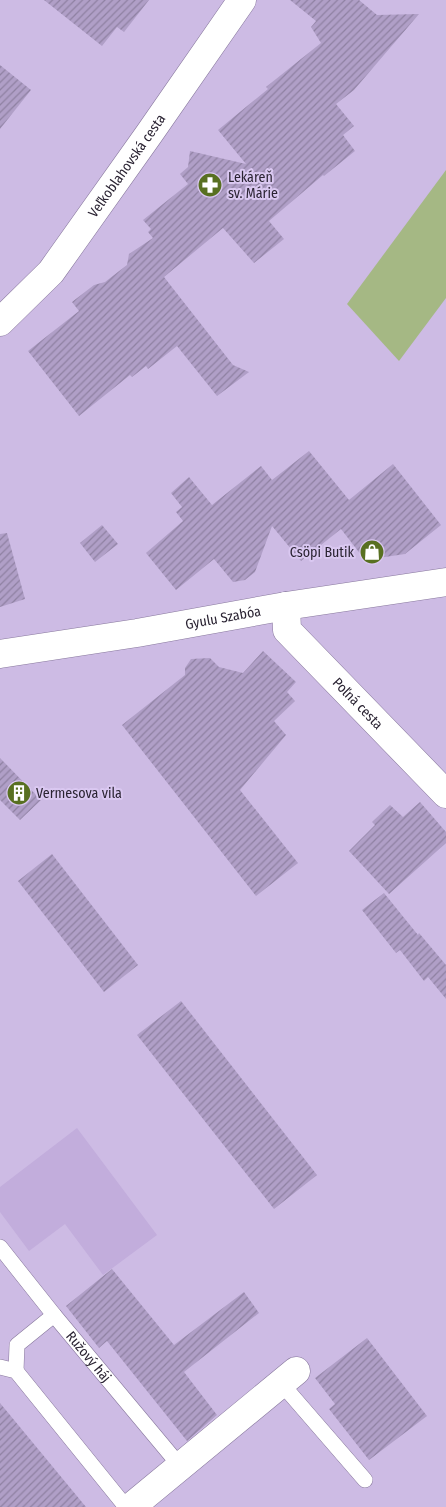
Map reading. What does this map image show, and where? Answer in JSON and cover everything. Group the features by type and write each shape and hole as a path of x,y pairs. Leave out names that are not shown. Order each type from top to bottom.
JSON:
{"street":[{"name":"Veľkoblahovská cesta","path":"0,322 50,272 150,134 242,0"},
{"name":"Gyulu Szabóa","path":"0,654 137,633 286,606 446,582"},
{"name":"Poľná cesta","path":"286,606 287,630 446,794"},
{"path":"131,1507 288,1377"}],"lane":[{"name":"Ružový háj","path":"0,1247 180,1466"},
{"path":"16,1371 17,1345 54,1315"},
{"path":"0,1367 16,1371 126,1507"},
{"path":"288,1377 365,1480"}],"shaded area":[{"path":"77,1128 157,1235 103,1275 65,1224 29,1251 0,1212 0,1187"}],"green space":[{"path":"446,170 446,298 399,361 347,304"}],"building":[{"path":"44,0 149,0 124,32 117,27 102,46"},
{"path":"290,0 359,0 377,15 419,14 354,90 336,104 354,126 343,135 355,151 323,175 269,221 284,239 254,263 223,228 164,277 233,365 249,372 217,396 177,346 148,369 146,366 132,377 130,375 79,416 28,351 79,311 72,302 94,285 105,282 127,265 129,254 153,238 148,232 151,229 143,220 188,184 180,174 188,167 190,151 246,164 218,130 268,89 266,87 321,43 311,27 316,21"},
{"path":"0,65 31,90 0,129"},
{"path":"309,451 349,500 393,464 441,525 405,554 365,560 341,529 301,561 272,526 255,572 245,580 233,582 214,559 176,590 146,553 183,521 176,512 182,507 171,493 189,477 212,505 261,466 272,480"},
{"path":"102,525 118,544 95,562 80,543"},
{"path":"7,533 25,599 0,607 0,534"},
{"path":"263,651 296,682 287,692 295,701 274,721 286,735 240,790 298,863 256,896 122,725 185,675 185,668 191,659 210,658 219,667 243,673"},
{"name":"Vermesova vila","path":"0,758 41,800 20,820 0,800"},
{"path":"420,802 446,832 446,843 389,894 349,851 375,825 372,822 390,805 403,817"},
{"path":"52,854 138,965 104,992 18,881"},
{"path":"384,893 418,935 419,933 446,965 446,999 428,977 424,981 400,950 396,953 362,910"},
{"path":"181,1001 317,1175 274,1209 137,1035"},
{"path":"112,1269 174,1345 244,1292 259,1313 184,1372 217,1415 187,1441 107,1341 99,1348 66,1306"},
{"path":"367,1338 427,1416 369,1460 329,1409 335,1404 315,1378"},
{"path":"0,1403 86,1507 0,1507"}],"place":[{"name":"Lekáreň sv. Márie","path":"210,185"},
{"name":"Csöpi Butik","path":"372,552"},
{"name":"Vermesova vila","path":"19,793"}]}
